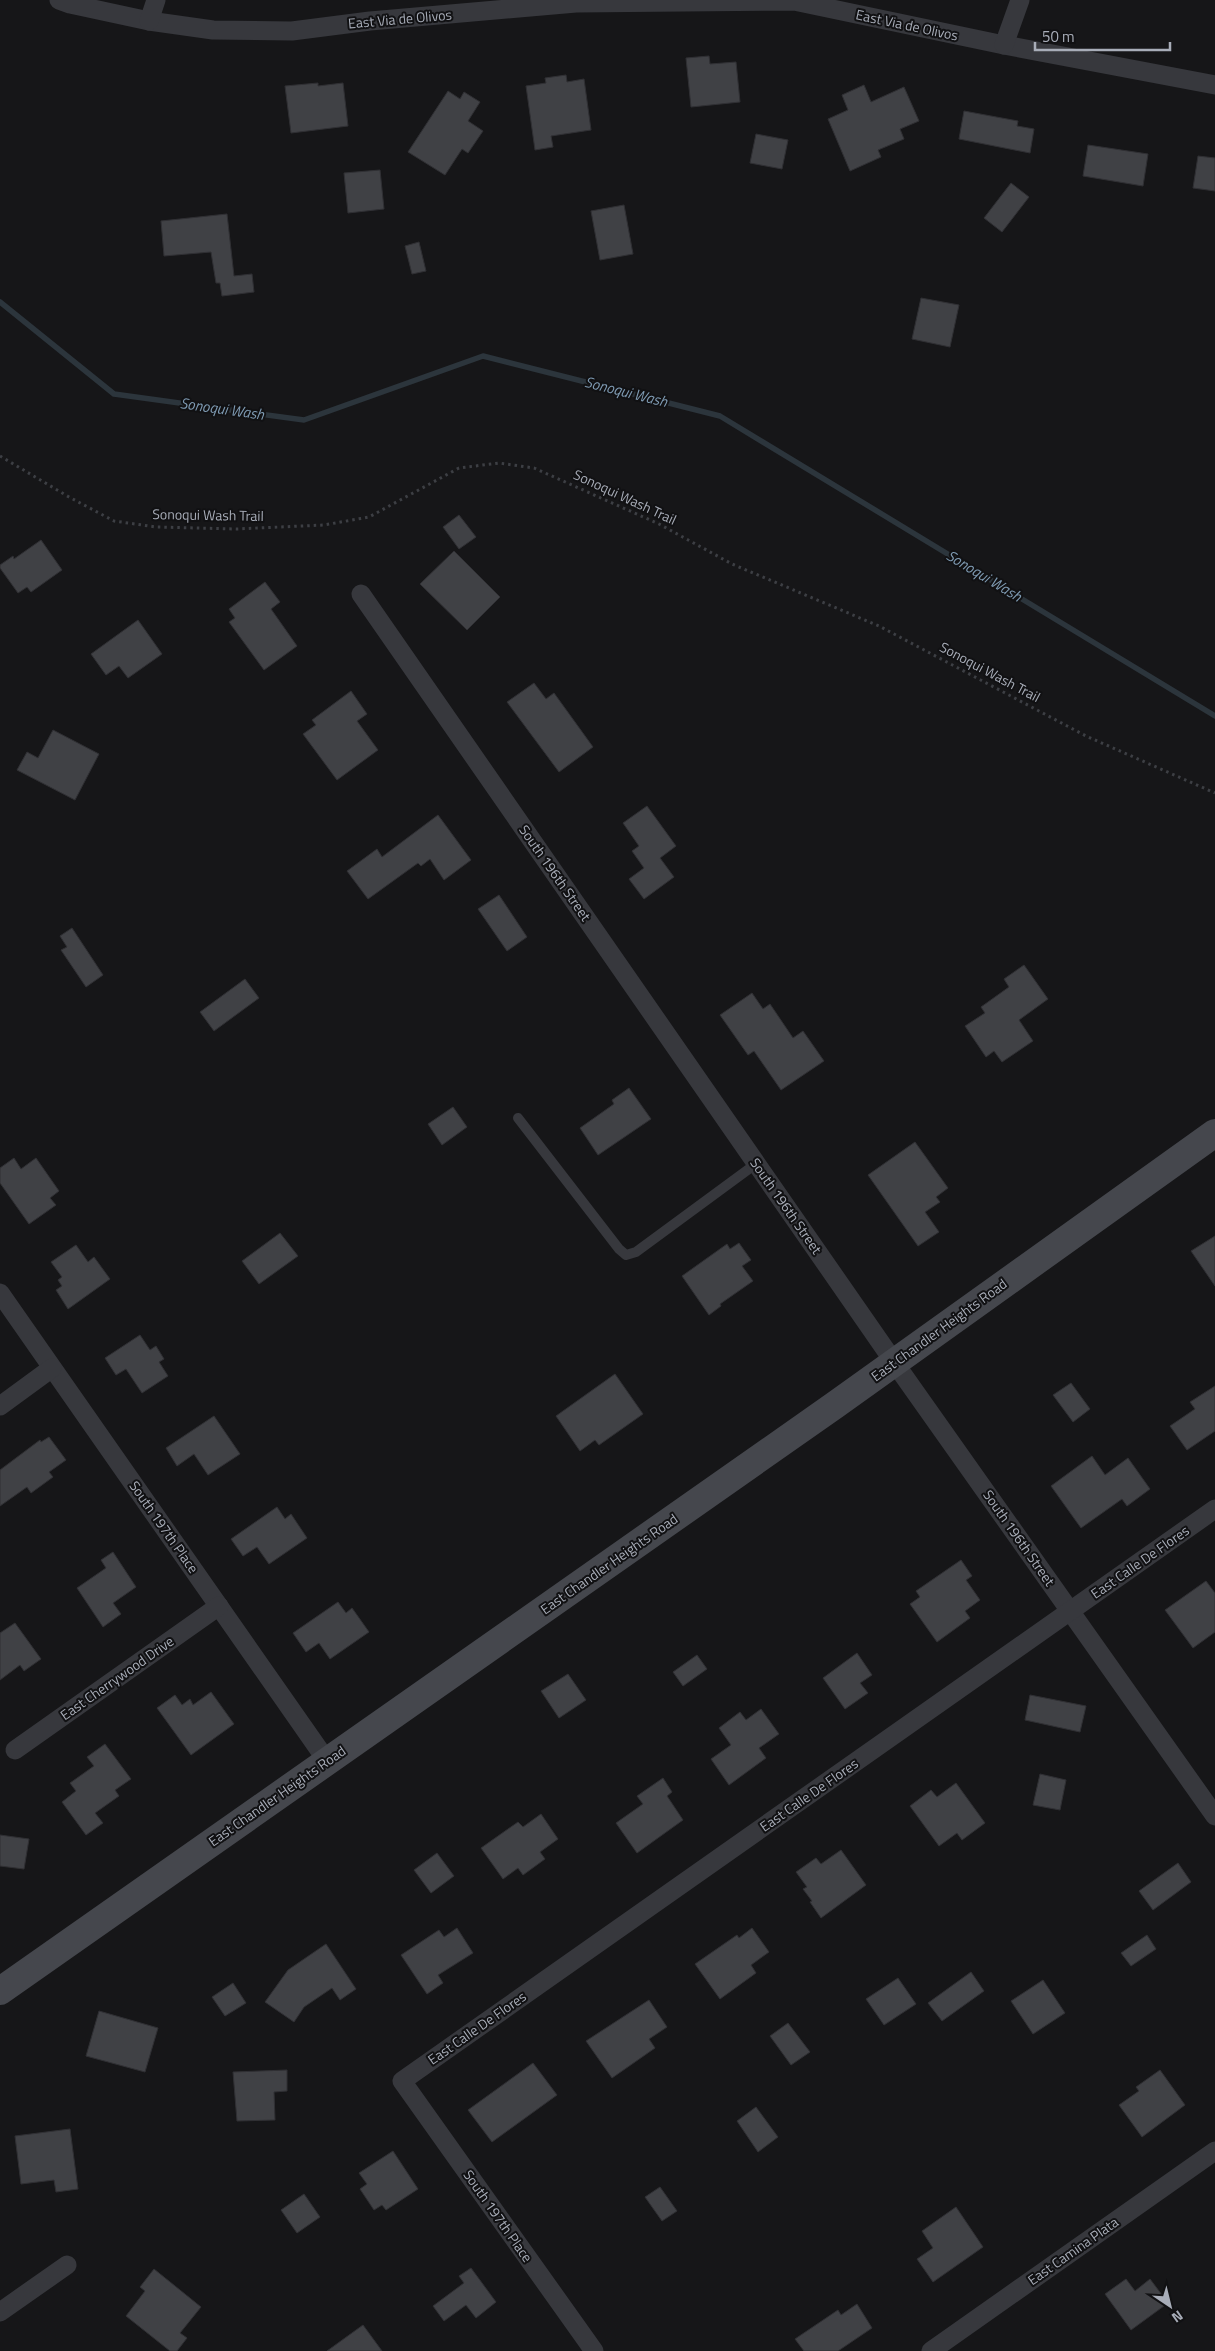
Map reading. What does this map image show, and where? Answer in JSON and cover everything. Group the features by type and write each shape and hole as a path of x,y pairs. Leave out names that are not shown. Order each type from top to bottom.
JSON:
{"main road":[{"name":"East Chandler Heights Road","path":"0,1991 894,1362 1215,1133"}],"street":[{"name":"East Via de Olivos","path":"60,0 70,4 149,21 213,30 292,31 370,21 576,3 794,1 1004,45 1215,85"},
{"path":"149,21 156,0"},
{"path":"1004,45 1020,0"},
{"name":"South 196th Street","path":"361,594 894,1362 1215,1816"},
{"name":"South 197th Place","path":"0,1293 327,1761"},
{"path":"0,1406 52,1368"},
{"name":"East Calle De Flores","path":"402,2081 1215,1509"},
{"name":"East Cherrywood Drive","path":"15,1750 219,1606"},
{"name":"South 197th Place","path":"402,2081 594,2351"},
{"name":"East Camina Plata","path":"931,2351 1215,2151"},
{"path":"0,2312 67,2265"}],"lane":[{"path":"518,1118 619,1249 626,1255 636,1252 757,1163"}],"path":[{"name":"Sonoqui Wash Trail","path":"0,456 114,521 156,527 236,530 324,525 369,517 459,468 498,463 534,468 659,524 732,564 879,626 1086,736 1215,793"}],"building":[{"path":"709,56 710,64 736,62 740,102 691,107 686,58"},
{"path":"566,75 567,82 584,79 591,130 551,136 553,147 535,150 526,86 546,83 545,78"},
{"path":"318,83 318,86 343,83 348,126 291,133 285,86"},
{"path":"864,85 871,102 904,87 919,121 900,129 904,139 878,150 881,157 850,171 828,119 848,110 842,95"},
{"path":"448,91 460,99 464,92 480,102 468,121 483,131 468,153 462,149 445,175 408,152"},
{"path":"964,111 1018,121 1017,126 1034,129 1030,153 959,139"},
{"path":"756,134 788,140 782,169 750,163"},
{"path":"1088,145 1148,154 1143,186 1083,176"},
{"path":"1198,156 1215,158 1215,191 1193,188"},
{"path":"380,170 384,209 348,213 344,173"},
{"path":"1011,183 1029,197 1002,232 984,218"},
{"path":"624,205 633,254 600,260 591,211"},
{"path":"227,214 234,276 252,274 254,292 222,296 220,283 216,283 211,252 164,256 161,221"},
{"path":"419,242 426,271 412,274 405,246"},
{"path":"921,298 959,305 950,347 912,339"},
{"path":"459,515 476,537 459,549 443,527"},
{"path":"41,540 62,570 31,592 27,587 18,593 0,568 0,565 13,556 14,559"},
{"path":"454,551 500,597 467,630 420,584"},
{"path":"265,582 280,602 271,609 297,646 264,670 229,622 235,618 229,609"},
{"path":"138,620 162,654 128,678 119,666 106,675 91,654"},
{"path":"534,683 546,699 554,693 593,747 559,772 507,702"},
{"path":"351,691 367,714 357,721 378,750 337,780 303,734 316,725 312,720"},
{"path":"53,730 99,754 75,800 17,770 27,752 38,758"},
{"path":"647,806 676,846 660,858 674,877 644,899 629,879 644,868 632,851 639,846 623,823"},
{"path":"438,815 471,860 444,880 430,859 421,866 418,863 368,899 347,871 377,849 382,857"},
{"path":"499,895 527,937 507,951 478,909"},
{"path":"72,928 103,975 86,987 61,950 67,947 60,936"},
{"path":"1024,965 1048,999 1019,1020 1033,1041 1002,1062 994,1051 986,1057 965,1026 985,1013 981,1007 1009,987 1004,979"},
{"path":"245,979 259,998 214,1031 200,1012"},
{"path":"752,993 763,1009 770,1004 793,1038 803,1031 824,1061 781,1090 754,1051 748,1055 720,1015"},
{"path":"629,1088 651,1119 598,1155 580,1128 614,1104 612,1100"},
{"path":"453,1107 467,1127 442,1145 428,1124"},
{"path":"915,1142 948,1188 936,1197 940,1202 925,1212 939,1232 918,1246 868,1175"},
{"path":"14,1158 21,1169 36,1158 59,1191 50,1198 56,1205 29,1224 0,1183 0,1168"},
{"path":"280,1233 298,1256 259,1284 242,1261"},
{"path":"1215,1236 1215,1286 1191,1251"},
{"path":"739,1243 751,1260 742,1266 753,1281 720,1304 721,1306 709,1315 682,1276 727,1244 730,1249"},
{"path":"76,1245 88,1262 94,1257 110,1279 68,1309 56,1290 62,1286 58,1280 62,1277 51,1262"},
{"path":"140,1335 150,1350 156,1346 164,1359 159,1362 168,1376 142,1393 126,1369 116,1375 105,1358"},
{"path":"615,1374 643,1414 599,1445 595,1440 580,1451 556,1416"},
{"path":"1071,1383 1090,1409 1073,1422 1053,1395"},
{"path":"1215,1386 1215,1431 1187,1450 1170,1426 1195,1409 1190,1402"},
{"path":"214,1416 240,1454 208,1475 194,1454 177,1466 166,1448"},
{"path":"49,1437 66,1460 49,1472 53,1477 31,1493 27,1487 0,1506 0,1470 40,1440 41,1442"},
{"path":"1092,1456 1105,1475 1128,1458 1150,1489 1127,1506 1122,1499 1081,1528 1051,1486"},
{"path":"277,1507 285,1519 291,1514 307,1538 269,1564 257,1547 243,1556 231,1539"},
{"path":"113,1552 136,1587 113,1603 121,1614 103,1627 77,1588 106,1568 101,1560"},
{"path":"961,1560 972,1576 966,1580 980,1600 965,1611 970,1618 937,1642 910,1604 920,1597 916,1591"},
{"path":"1206,1581 1215,1593 1215,1632 1193,1648 1165,1610"},
{"path":"338,1602 346,1613 352,1608 369,1632 330,1659 319,1643 306,1652 293,1633"},
{"path":"15,1623 41,1659 24,1671 20,1665 0,1680 0,1633"},
{"path":"857,1653 872,1675 860,1683 868,1693 845,1709 823,1678"},
{"path":"697,1655 707,1669 683,1686 673,1672"},
{"path":"568,1674 586,1700 559,1718 541,1691"},
{"path":"211,1692 234,1724 191,1755 157,1708 175,1695 182,1705 190,1699 193,1705"},
{"path":"1030,1695 1086,1706 1080,1732 1025,1720"},
{"path":"761,1709 779,1734 759,1748 766,1758 729,1785 711,1759 731,1745 719,1728 740,1712 746,1720"},
{"path":"105,1744 131,1779 115,1790 119,1796 95,1813 103,1823 86,1835 62,1802 76,1791 70,1783 94,1766 87,1757"},
{"path":"1040,1774 1066,1780 1060,1810 1033,1805"},
{"path":"663,1778 672,1792 667,1796 683,1820 637,1853 616,1823 643,1804 637,1796"},
{"path":"956,1783 985,1823 962,1840 957,1833 939,1846 910,1806 931,1790 937,1797"},
{"path":"541,1814 558,1839 540,1852 545,1859 523,1875 518,1868 503,1879 481,1848 518,1822 523,1827"},
{"path":"0,1835 29,1839 24,1869 0,1866"},
{"path":"841,1850 866,1885 821,1918 803,1889 807,1887 796,1872 816,1858 821,1864"},
{"path":"437,1853 454,1876 431,1893 414,1870"},
{"path":"1178,1863 1191,1882 1153,1910 1139,1891"},
{"path":"457,1928 473,1953 438,1975 443,1983 427,1994 401,1955 439,1930 444,1937"},
{"path":"752,1928 769,1952 751,1965 756,1973 720,1999 695,1964 737,1935 739,1938"},
{"path":"1147,1935 1156,1949 1131,1966 1121,1953"},
{"path":"326,1944 356,1989 340,2000 332,1988 304,2007 294,2022 265,2002 288,1970"},
{"path":"971,1972 984,1991 942,2021 928,2003"},
{"path":"898,1978 916,2004 884,2025 866,1999"},
{"path":"1043,1980 1065,2013 1033,2034 1011,2001"},
{"path":"233,1983 246,2003 225,2016 212,1997"},
{"path":"649,2000 667,2027 649,2039 655,2048 612,2078 586,2041"},
{"path":"99,2011 158,2028 145,2072 86,2056"},
{"path":"788,2023 810,2052 791,2065 770,2036"},
{"path":"533,2063 557,2095 492,2142 468,2110"},
{"path":"287,2070 287,2091 274,2092 275,2120 237,2121 233,2072"},
{"path":"1160,2070 1185,2105 1142,2137 1119,2105 1139,2091 1136,2087"},
{"path":"756,2107 778,2137 758,2152 737,2121"},
{"path":"70,2129 78,2189 56,2192 54,2180 21,2184 15,2136"},
{"path":"393,2151 418,2189 386,2210 382,2205 374,2210 360,2189 367,2184 359,2173"},
{"path":"660,2187 677,2211 662,2221 645,2197"},
{"path":"304,2194 320,2217 297,2233 281,2210"},
{"path":"956,2207 983,2247 933,2282 917,2259 933,2248 922,2231"},
{"path":"471,2268 496,2302 476,2318 466,2305 444,2321 433,2306 464,2283 459,2276"},
{"path":"154,2269 201,2307 180,2333 187,2338 177,2351 170,2351 126,2316 145,2291 140,2287"},
{"path":"1126,2279 1135,2291 1150,2279 1168,2303 1131,2330 1105,2294"},
{"path":"857,2304 872,2328 838,2351 804,2351 795,2339 838,2310 841,2315"},
{"path":"363,2325 382,2351 327,2351"}],"waterway":[{"name":"Sonoqui Wash","path":"0,302 114,394 304,420 483,356 720,416 1215,716"}]}
